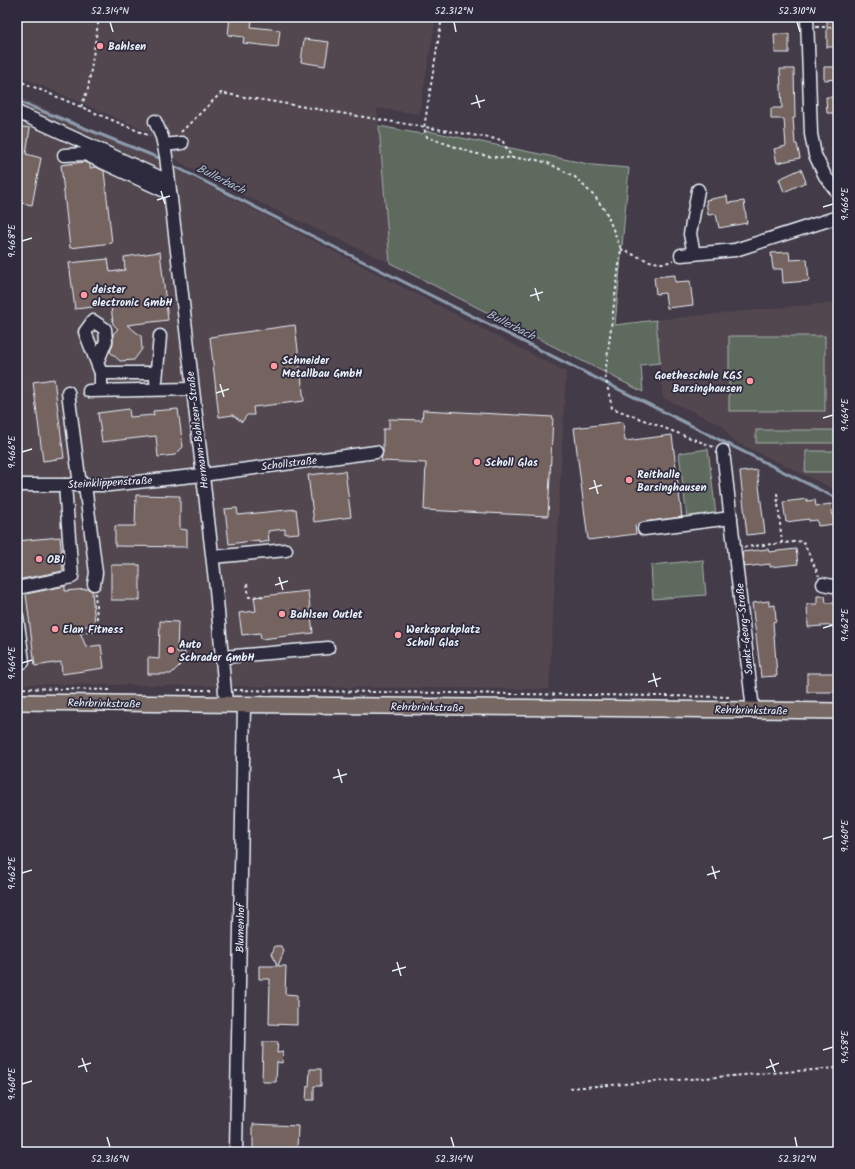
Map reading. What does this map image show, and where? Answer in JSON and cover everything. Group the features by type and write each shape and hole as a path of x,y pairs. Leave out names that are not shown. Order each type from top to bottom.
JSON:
{"main road":[{"name":"Rehrbrinkstraße","path":"17,702 226,697 244,705 753,705 838,711"}],"street":[{"path":"807,22 811,134 815,155 825,176 838,193"},
{"path":"17,112 168,187"},
{"path":"17,116 30,118"},
{"name":"Hermann-Bahlsen-Straße","path":"155,121 164,146 202,475 213,557 226,697"},
{"path":"164,146 182,143"},
{"path":"64,155 84,154 168,187"},
{"path":"694,254 690,234 698,190"},
{"path":"681,255 735,250 838,217"},
{"path":"156,390 156,373 160,336"},
{"path":"156,373 99,368 95,390 192,389"},
{"path":"68,392 96,573 94,584"},
{"name":"Sankt-Georg-Straße","path":"723,451 753,705"},
{"name":"Schollstraße","path":"202,475 376,452"},
{"name":"Steinklippenstraße","path":"17,485 109,485 202,475"},
{"path":"17,588 72,576 65,485"},
{"path":"644,529 731,518"},
{"path":"213,557 286,550"},
{"path":"823,584 838,587"},
{"path":"17,616 22,662"},
{"path":"223,657 328,648"},
{"name":"Blumenhof","path":"236,1152 244,705"}],"path":[{"path":"81,107 88,89 99,17"},
{"path":"442,17 424,128 427,137 448,144 451,147 473,153 548,163 575,177 586,186 606,212 621,249 605,375 612,408 723,451"},
{"path":"807,22 838,27"},
{"path":"17,80 152,137 164,146 178,135 221,93 502,140 513,158"},
{"path":"621,249 661,263 670,262 681,255"},
{"path":"777,493 782,543"},
{"path":"735,548 803,541 823,584"},
{"path":"80,633 98,631 94,584"},
{"path":"247,584 249,597 266,596"},
{"path":"17,688 114,690"},
{"path":"172,690 226,697 729,696 753,705"},
{"path":"570,1088 838,1068"}],"shaded area":[{"name":"Bahlsen","path":"17,17 436,17 419,114 377,108 390,263 202,176 171,156 161,155 149,132 17,75"},
{"path":"17,96 154,158 566,372 549,689 17,684"},
{"name":"Goetheschule KGS Barsinghausen","path":"838,302 838,491 732,440 722,425 663,398 656,320"}],"green space":[{"path":"379,126 421,134 428,131 593,165 629,168 615,325 656,320 660,363 641,365 643,392 390,263"},
{"path":"729,336 825,336 825,411 729,411"},
{"path":"756,430 834,430 834,443 756,443"},
{"path":"708,449 716,515 687,518 679,453"},
{"path":"806,451 838,451 837,472 805,472"},
{"path":"703,560 706,595 653,599 651,565"}],"building":[{"path":"230,17 252,20 251,27 280,30 278,47 243,43 244,37 228,35"},
{"path":"827,17 838,17 838,47 827,47"},
{"path":"774,34 789,34 789,53 775,53"},
{"path":"304,39 329,42 325,66 301,62"},
{"path":"824,67 837,67 838,79 824,80"},
{"path":"780,69 794,69 795,118 793,118 795,144 797,144 800,158 777,163 774,149 786,146 784,119 771,119 771,108 782,108"},
{"path":"826,97 838,97 838,113 827,113"},
{"path":"17,126 30,128 26,154 41,158 32,205 17,202"},
{"path":"84,162 90,164 90,168 96,167 104,171 112,243 70,248 61,165"},
{"path":"801,169 806,182 784,192 779,179"},
{"path":"727,196 728,203 744,201 747,223 719,228 716,214 708,215 706,200"},
{"name":"deister electronic GmbH","path":"160,252 168,320 127,325 141,336 142,349 134,360 120,361 110,352 113,344 113,334 118,329 113,324 111,305 75,309 69,263 108,259 110,272 125,270 124,257"},
{"path":"789,252 790,260 807,259 809,281 783,283 782,269 773,269 771,253"},
{"path":"675,275 675,282 690,281 693,305 667,308 665,293 656,294 654,277"},
{"path":"295,325 304,401 253,407 254,415 247,415 242,422 233,415 219,417 210,337"},
{"path":"54,379 64,458 43,461 33,382"},
{"path":"129,409 130,417 154,415 153,411 178,409 183,447 175,455 158,457 156,436 102,442 98,413"},
{"name":"Scholl Glas","path":"423,410 553,417 548,516 424,510 426,463 381,461 383,451 383,429 389,429 389,419 422,420"},
{"name":"Reithalle Barsinghausen","path":"623,422 625,441 672,435 682,517 643,522 635,525 636,534 588,540 574,428"},
{"path":"757,470 765,533 747,535 740,472"},
{"path":"345,471 351,517 314,522 308,475"},
{"path":"136,495 180,496 180,529 187,530 187,547 115,546 115,526 135,526"},
{"path":"807,499 807,501 815,500 816,506 831,504 834,524 818,526 817,520 809,521 809,519 786,522 783,502"},
{"path":"237,508 238,515 296,509 299,533 285,534 285,529 268,531 269,541 259,543 259,540 229,544 225,509"},
{"name":"OBI","path":"60,537 63,571 17,580 17,541"},
{"path":"768,549 769,552 796,549 798,564 770,567 770,564 744,567 742,552"},
{"path":"111,565 140,565 140,600 111,600"},
{"name":"Elan Fitness","path":"65,586 65,591 88,589 92,591 95,625 78,627 86,647 101,645 104,668 62,674 61,662 35,666 26,594"},
{"path":"308,591 313,633 261,639 260,633 242,635 239,613 256,611 254,597"},
{"path":"817,596 825,596 826,603 838,603 838,625 808,627 807,604 817,604"},
{"path":"769,601 769,606 775,605 776,621 773,622 777,676 761,677 752,603"},
{"path":"160,621 178,622 177,652 185,652 185,660 171,674 148,674 148,658 159,659"},
{"path":"807,673 838,673 838,692 807,692"},
{"path":"275,946 281,946 284,951 278,966 286,966 285,994 297,995 297,1025 269,1024 270,979 259,979 259,966 277,966 272,953"},
{"path":"263,1042 278,1042 277,1053 283,1052 282,1063 277,1062 276,1082 262,1082"},
{"path":"310,1069 321,1069 321,1086 314,1086 314,1100 306,1100 307,1086 309,1086"},
{"path":"253,1124 298,1126 297,1152 253,1150"}],"waterway":[{"name":"Bullerbach","path":"17,101 159,158"},
{"name":"Bullerbach","path":"176,167 838,499"}],"place":[{"name":"Bahlsen","path":"100,46"},
{"name":"deister electronic GmbH","path":"84,295"},
{"name":"Schneider Metallbau GmbH","path":"274,366"},
{"name":"Goetheschule KGS Barsinghausen","path":"750,381"},
{"name":"Scholl Glas","path":"477,462"},
{"name":"Reithalle Barsinghausen","path":"629,480"},
{"name":"OBI","path":"39,559"},
{"name":"Bahlsen Outlet","path":"282,614"},
{"name":"Elan Fitness","path":"55,629"},
{"name":"Werksparkplatz Scholl Glas","path":"398,635"},
{"name":"Auto Schrader GmbH","path":"171,650"}]}
